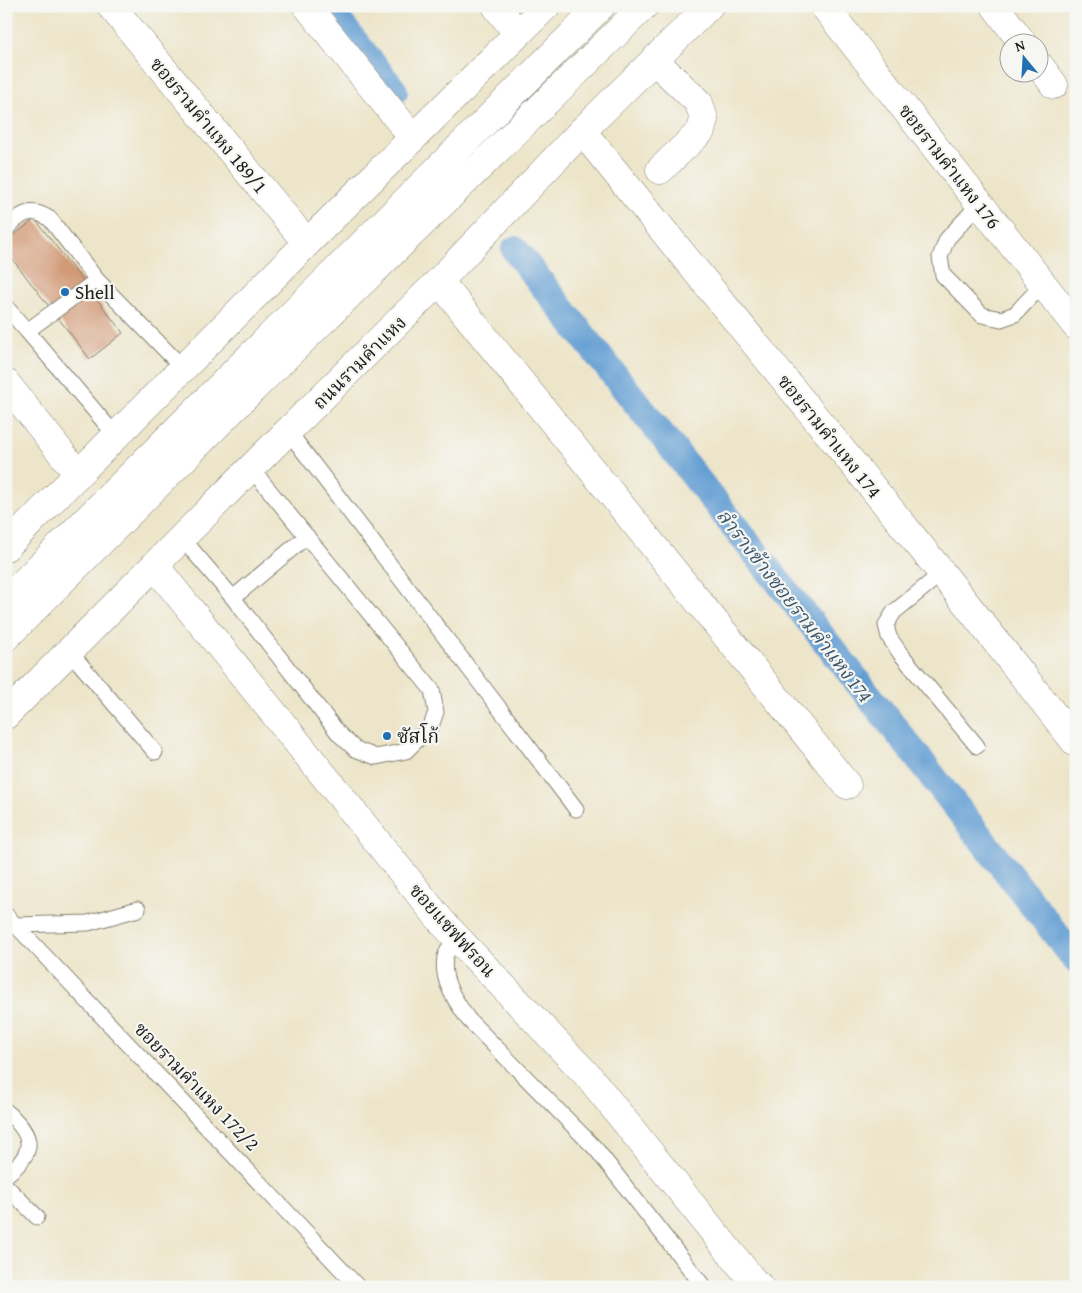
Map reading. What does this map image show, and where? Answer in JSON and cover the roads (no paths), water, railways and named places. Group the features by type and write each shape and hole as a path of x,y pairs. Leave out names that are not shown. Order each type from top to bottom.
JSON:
{"street":[{"name":"ซอยรามคำแหง 189/1","path":"111,6 307,243"},
{"path":"307,6 413,138"},
{"path":"496,6 518,34"},
{"path":"6,547 307,243 546,6"},
{"path":"6,637 247,378 602,6"},
{"path":"6,600 247,378 644,6"},
{"name":"ถนนรามคำแหง","path":"6,715 251,468 440,282 582,132 709,6"},
{"name":"ซอยรามคำแหง 176","path":"824,6 1076,326"},
{"path":"995,6 1014,32"},
{"path":"654,60 699,103 704,118 701,131 660,170"},
{"name":"ซอยรามคำแหง 174","path":"582,132 942,573 1076,743"},
{"path":"440,282 847,785"},
{"path":"6,383 78,474"},
{"name":"ซอยแซฟฟรอน","path":"155,566 442,922 590,1078 760,1287"}],"lane":[{"path":"979,204 947,238 940,257 943,275 982,315 1001,318 1015,314 1043,284"},
{"path":"6,229 18,217 27,213 35,212 50,219 97,280 183,368"},
{"path":"27,331 97,280"},
{"path":"6,307 116,436"},
{"path":"288,432 576,809"},
{"path":"182,538 233,598 330,723 354,749 376,757 406,751 431,726 436,712 432,690 251,468"},
{"path":"233,598 307,536"},
{"path":"942,573 894,612 886,625 889,636 900,653 977,746"},
{"path":"70,652 155,752"},
{"path":"11,920 88,923 138,909"},
{"name":"ซอยรามคำแหง 172/2","path":"11,920 358,1287"},
{"path":"456,936 446,956 445,976 452,997 468,1019 596,1149 704,1287"},
{"path":"6,1111 19,1122 26,1132 28,1143 26,1155 6,1175"},
{"path":"6,1186 37,1217"}],"waterway":[{"name":"ลำรางข้างซอยรามคำแหง 174","path":"326,6 394,91"},
{"name":"ลำรางข้างซอยรามคำแหง 174","path":"515,250 1076,960"}],"place":[{"name":"Shell","path":"65,292"},
{"name":"ซัสโก้","path":"387,736"}]}
